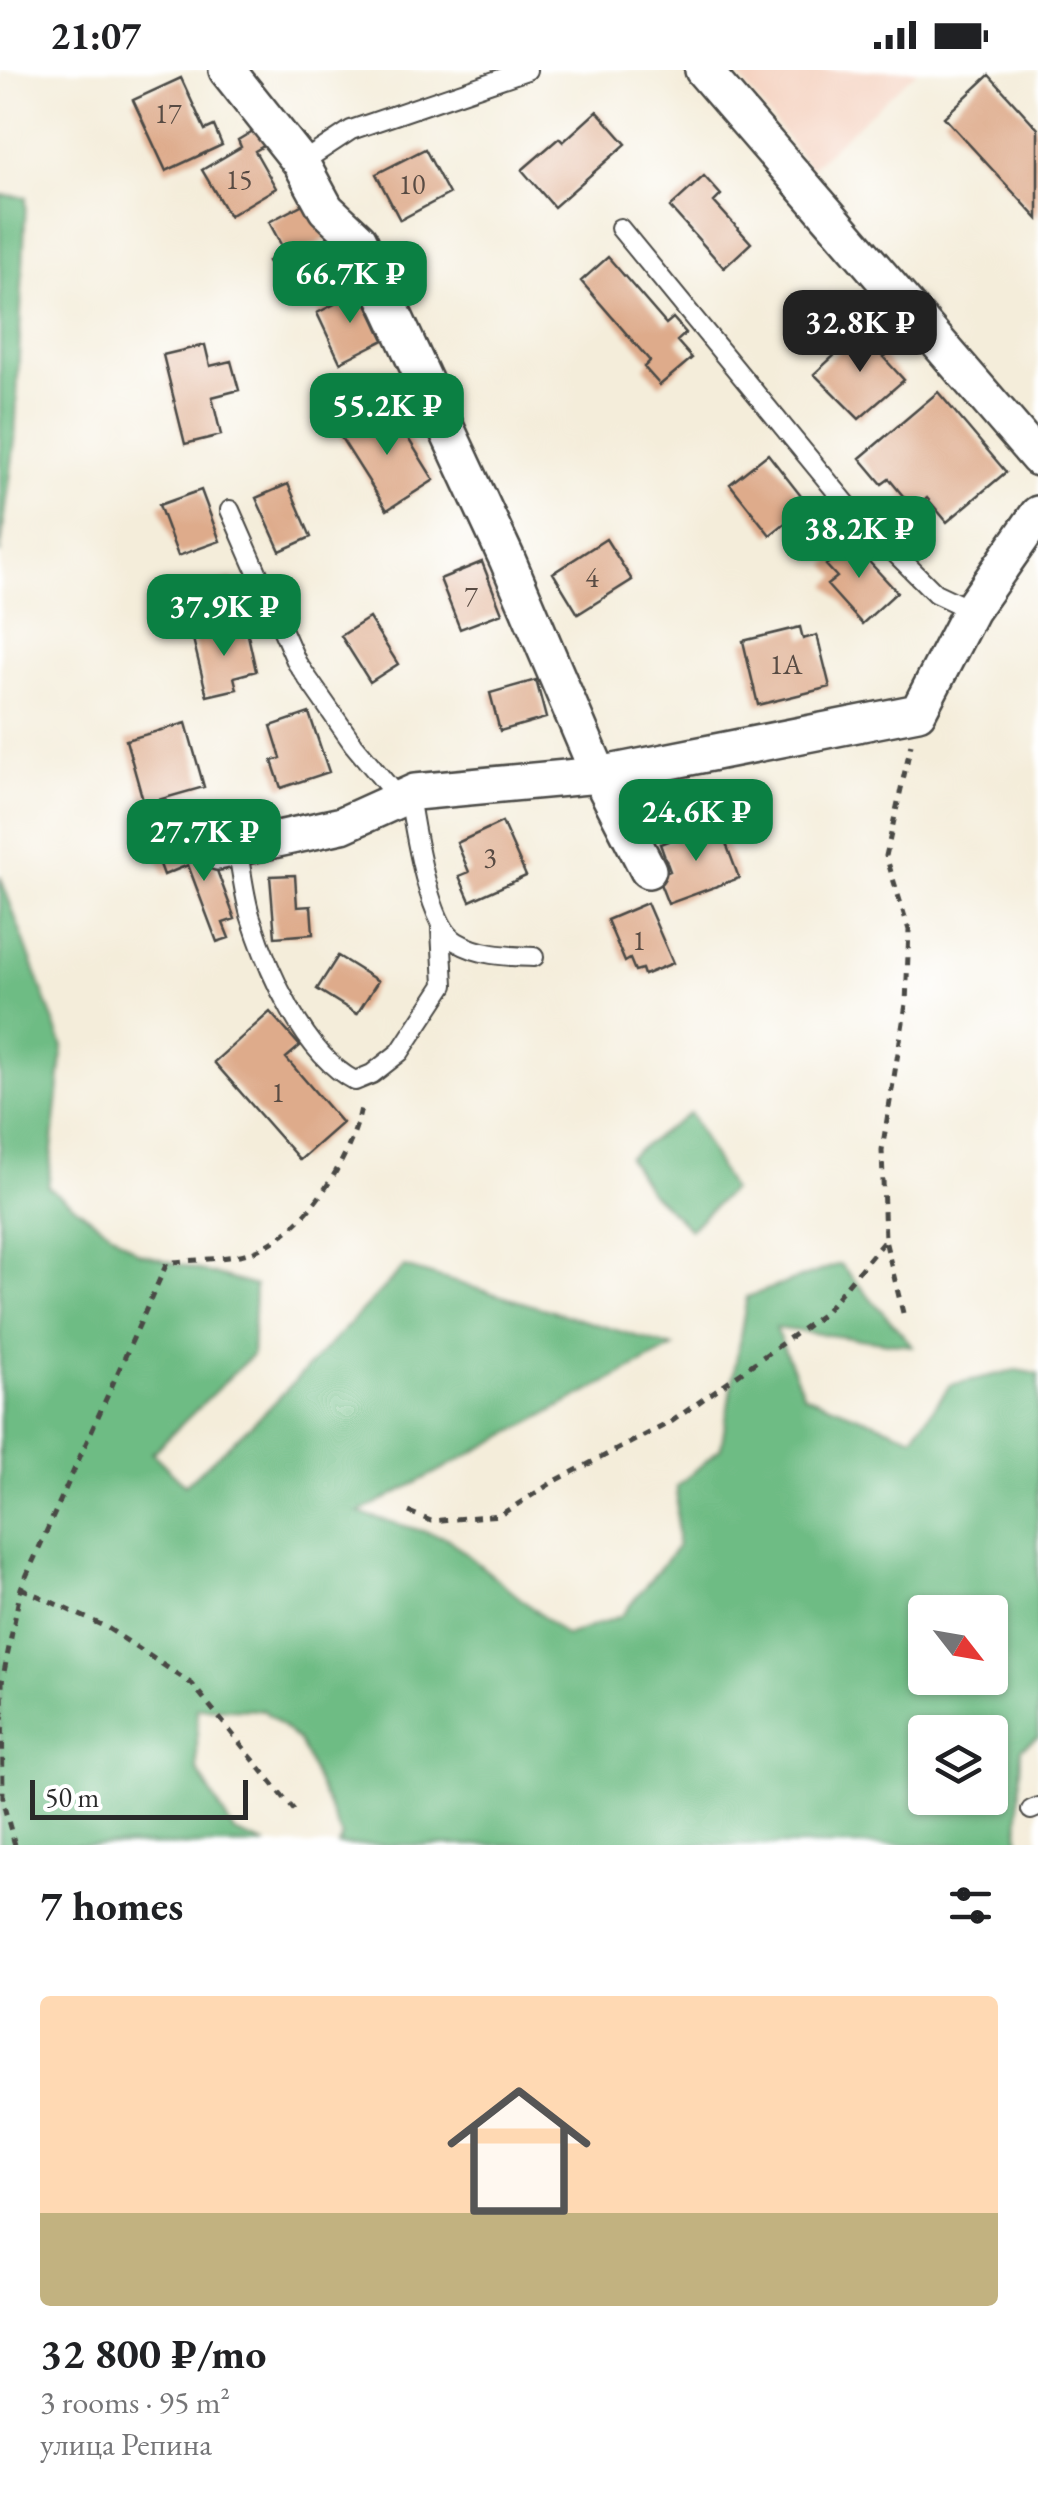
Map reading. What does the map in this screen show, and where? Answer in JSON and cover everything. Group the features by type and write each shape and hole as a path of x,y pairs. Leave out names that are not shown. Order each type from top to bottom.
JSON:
{"street":[{"path":"227,70 301,163 326,209 359,240 507,560 600,775 648,870"},
{"path":"703,70 1038,458"},
{"path":"228,850 342,826 404,797 600,775 918,712 971,610 1038,514"}],"lane":[{"path":"301,163 351,130 527,70"},
{"path":"620,228 849,507 934,593 971,610"},
{"path":"228,850 273,976 304,1030 336,1071 355,1081 366,1077 400,1052 444,984 441,930 404,797 354,745 297,663 230,510"},
{"path":"441,930 456,942 487,954 534,957"}],"path":[{"path":"904,1313 885,1240 882,1150 906,1004 909,930 886,856 918,712"},
{"path":"15,1845 3,1803 2,1682 21,1588 167,1262 251,1252 276,1240 308,1214 359,1124 366,1077"},
{"path":"409,1512 431,1521 500,1515 554,1481 672,1422 822,1315 885,1240"},
{"path":"21,1588 106,1627 192,1684 294,1810"}],"shaded area":[{"path":"734,70 918,70 810,168"}],"green space":[{"path":"0,195 26,197 15,440 0,554"},
{"path":"0,876 63,1047 48,1187 139,1253 255,1286 252,1355 152,1453 185,1485 266,1411 404,1267 673,1347 359,1513 447,1538 566,1636 621,1616 677,1547 677,1486 721,1448 747,1297 840,1264 913,1346 775,1328 804,1395 913,1437 950,1385 1016,1370 1038,1374 1038,1737 1021,1748 1018,1845 338,1845 342,1837 299,1741 263,1710 197,1708 197,1770 234,1832 267,1845 0,1845"},
{"path":"690,1113 731,1190 690,1229 650,1192 628,1157"}],"building":[{"path":"989,75 1038,129 1038,219 944,117"},
{"path":"181,78 205,130 214,126 222,145 166,171 133,100"},
{"path":"597,111 626,144 554,207 522,170 559,138 563,142"},
{"path":"258,128 267,144 255,151 276,188 229,216 202,170 241,147 238,140"},
{"path":"425,149 449,194 400,220 376,174"},
{"path":"704,176 721,195 714,202 751,243 724,268 670,207"},
{"path":"309,201 328,238 304,250 316,272 283,290 268,261 285,252 269,222"},
{"path":"608,257 666,324 673,318 686,333 677,341 692,358 660,385 644,367 650,361 581,281"},
{"path":"361,291 384,340 340,362 317,313"},
{"path":"861,331 873,345 877,341 888,353 883,357 904,380 859,419 814,374"},
{"path":"205,345 210,366 231,361 239,390 212,397 221,435 185,444 163,355"},
{"path":"938,392 1006,472 947,522 927,498 914,509 889,479 882,484 860,458"},
{"path":"388,406 434,480 387,510 340,436"},
{"path":"768,454 808,505 770,535 730,484"},
{"path":"288,484 311,537 280,551 256,498"},
{"path":"201,490 220,541 178,556 159,505"},
{"path":"860,535 871,547 862,554 897,592 862,624 827,585 837,577 826,565"},
{"path":"606,539 632,580 578,614 553,573"},
{"path":"482,562 502,613 460,629 440,579"},
{"path":"232,579 242,616 199,629 189,591"},
{"path":"369,618 398,664 370,682 341,636"},
{"path":"246,626 256,671 234,677 237,689 207,696 193,639"},
{"path":"800,627 803,639 817,635 830,687 758,705 743,641"},
{"path":"536,680 546,718 500,731 490,693"},
{"path":"309,713 329,772 281,788 272,761 281,758 271,726"},
{"path":"186,723 204,787 144,804 126,740"},
{"path":"502,822 526,876 470,901 459,876 469,872 457,843"},
{"path":"718,822 739,878 668,904 657,876 670,871 660,844"},
{"path":"206,841 235,919 223,923 229,938 217,942 188,865 164,875 158,859"},
{"path":"295,875 297,907 311,906 313,934 275,937 270,876"},
{"path":"647,903 673,963 644,975 642,969 635,971 630,959 625,962 607,920"},
{"path":"338,956 378,981 357,1014 317,989"},
{"path":"270,1012 300,1046 286,1058 342,1123 300,1160 214,1062"}]}
